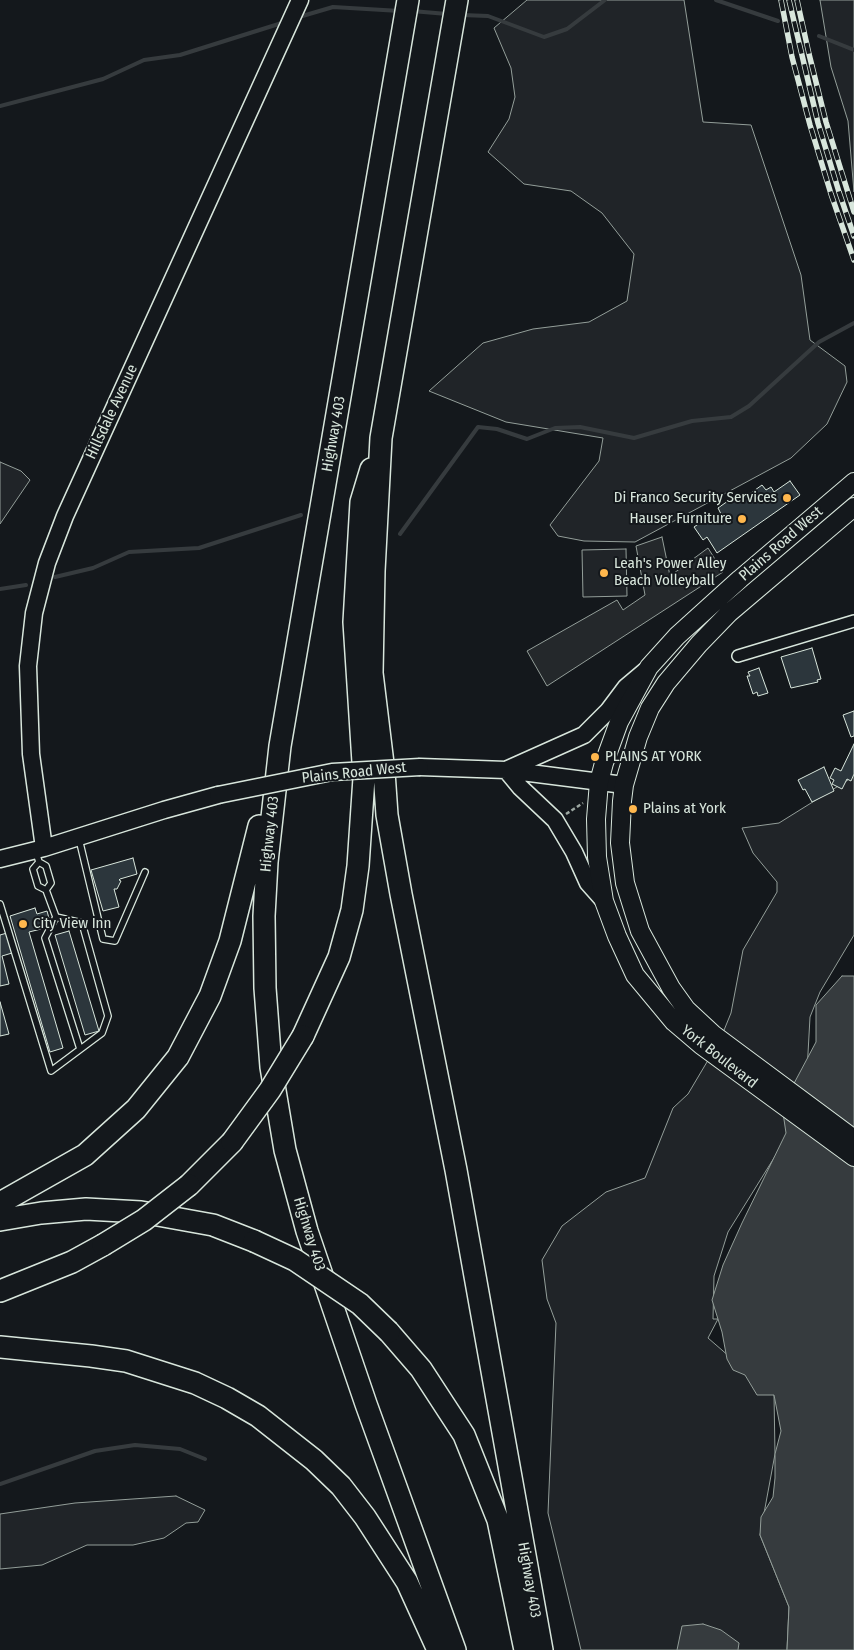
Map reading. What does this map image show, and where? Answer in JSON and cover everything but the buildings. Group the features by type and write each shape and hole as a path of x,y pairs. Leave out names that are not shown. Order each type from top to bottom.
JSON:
{"highway":[{"name":"Highway 403","path":"408,0 280,746 266,862 264,916 265,988 271,1067 285,1150 307,1231 331,1304 455,1650"},
{"name":"Highway 403","path":"457,0 381,438 374,571 372,673 384,772 387,816 456,1170 542,1650"},
{"path":"0,1291 72,1262 103,1245 144,1220 189,1185 232,1142 270,1090 303,1036 339,957 352,910 364,778 354,622 361,502 381,438"},
{"path":"0,1203 85,1155 136,1109 178,1057 210,996 230,941 280,746"},
{"path":"0,1220 41,1213 86,1209 141,1212 213,1225 295,1260 360,1304 389,1332 421,1369 464,1435 498,1520 525,1650"},
{"path":"0,1347 126,1361 195,1383 227,1398 258,1416 314,1460 342,1486 365,1517 407,1582 438,1650"}],"main road":[{"name":"Hillsdale Avenue","path":"39,854 31,754 28,666 34,613 47,563 65,516 300,0"},
{"name":"Plains Road West","path":"599,782 619,722 649,667 677,636 747,573 854,482"},
{"name":"Plains Road West","path":"0,859 39,854 78,837 218,794 332,772 420,767 506,770 624,785 638,737 650,708 666,683 699,644 729,614 854,507"},
{"path":"604,901 588,883 574,852 555,820 520,787 506,770 584,735 608,711 626,687 649,667"},
{"name":"York Boulevard","path":"599,782 596,819 596,857 604,901 616,936 635,975 674,1022 708,1040 854,1139"},
{"name":"York Boulevard","path":"624,785 620,843 625,883 640,931 671,988 708,1040 854,1157"}],"street":[{"path":"738,656 854,621"}],"lane":[{"path":"78,837 104,939 115,941 145,872"},
{"path":"39,854 33,869 38,886 46,890 56,917 45,938 80,1049"},
{"path":"39,854 46,866 51,883 46,890"},
{"path":"0,904 51,1071 102,1033 108,1016 82,924 56,917"}],"shaded area":[{"path":"527,0 684,0 703,122 751,125 801,275 810,340 845,366 847,382 827,424 791,458 635,542 584,541 558,536 550,525 599,461 603,438 506,422 429,391 483,343 533,329 589,322 627,301 634,254 602,213 571,191 524,184 488,152 509,119 515,97 511,68 494,28"},
{"path":"820,0 854,0 854,192 848,121 831,67"},
{"path":"0,462 21,471 30,480 0,524"},
{"path":"662,537 670,576 708,548 723,572 547,686 527,651 617,600 623,610 645,595 636,546"},
{"name":"Leah's Power Alley Beach Volleyball","path":"626,549 627,596 583,597 582,550"},
{"path":"854,770 854,935 820,992 810,1017 805,1108 728,1232 714,1276 713,1319 718,1319 708,1338 774,1395 775,1454 760,1535 789,1607 787,1650 581,1650 548,1513 556,1323 547,1299 542,1260 562,1226 606,1192 645,1178 673,1108 688,1094 720,1040 731,1013 743,950 777,892 777,882 753,853 742,828 779,823 848,780"},
{"path":"842,976 854,976 854,1650 787,1650 789,1607 760,1535 761,1517 773,1497 775,1454 781,1431 774,1395 757,1395 745,1375 733,1370 727,1359 722,1332 712,1300 723,1265 786,1133 782,1106 816,1042 816,1005"},
{"path":"176,1496 205,1510 198,1522 186,1523 164,1538 133,1545 87,1545 42,1565 0,1569 0,1514 75,1503"},
{"path":"703,1624 721,1630 739,1643 738,1650 677,1650 682,1626"}],"waterway":[{"path":"462,15 488,16 544,37 567,29 605,0"},
{"path":"716,0 778,21"},
{"path":"299,17 333,7 400,11"},
{"path":"412,11 447,14"},
{"path":"0,106 103,79 144,60 180,55 285,22"},
{"path":"819,36 854,50"},
{"path":"400,534 478,427 497,429 527,439 555,428 580,427 634,438 692,421 731,417 749,406 819,342 854,323"},
{"path":"55,577 93,568 129,552 199,548 301,515"},
{"path":"0,589 26,585"},
{"path":"0,1484 95,1451 135,1445 180,1449 205,1459"}],"railway":[{"path":"781,0 792,57 810,125 854,260"},
{"path":"789,0 818,123 854,236"},
{"path":"797,0 826,122 854,212"}],"place":[{"name":"Di Franco Security Services","path":"787,498"},
{"name":"Hauser Furniture","path":"742,519"},
{"name":"Leah's Power Alley Beach Volleyball","path":"604,573"},
{"name":"PLAINS AT YORK","path":"595,757"},
{"name":"Plains at York","path":"633,809"},
{"name":"City View Inn","path":"23,924"}]}
